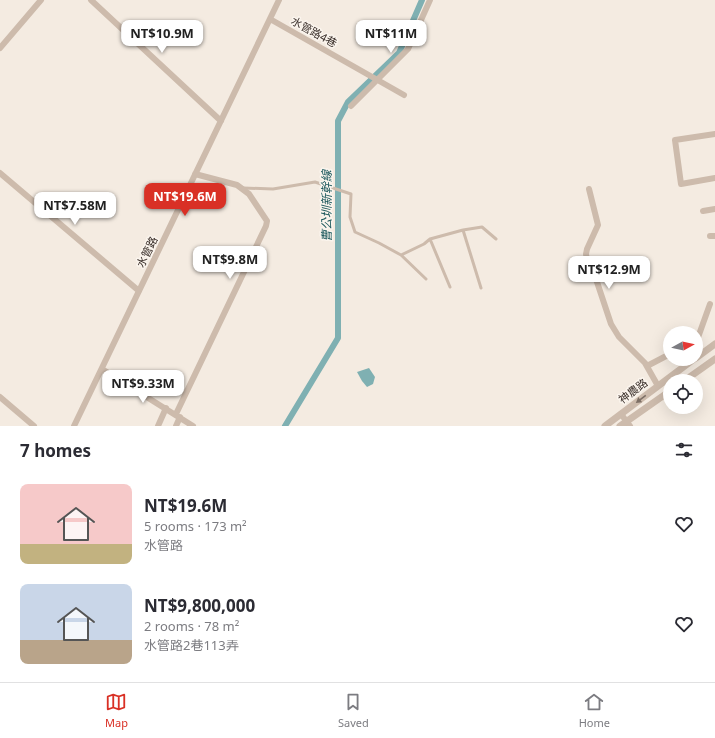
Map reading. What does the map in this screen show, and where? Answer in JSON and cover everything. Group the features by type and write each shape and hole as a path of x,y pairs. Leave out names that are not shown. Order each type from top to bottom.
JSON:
{"street":[{"path":"0,48 41,0"},
{"path":"91,0 221,121"},
{"name":"水管路","path":"74,426 279,0"},
{"path":"351,106 408,49 430,0"},
{"name":"水管路4巷","path":"270,19 404,95"},
{"path":"715,134 675,140 681,184 715,178"},
{"path":"0,173 139,292"},
{"path":"176,426 178,416 267,221 249,194 242,188 237,185 196,174"},
{"path":"589,189 598,225 587,249 587,260 597,282 611,324 619,337 647,366 658,386"},
{"path":"703,211 715,210"},
{"path":"702,326 710,304"},
{"name":"神農路","path":"703,352 715,344"},
{"path":"647,366 663,358"},
{"path":"694,374 715,359"},
{"name":"神農路","path":"605,426 684,366"},
{"path":"102,368 193,426"},
{"name":"神農路","path":"620,426 628,424 663,396"},
{"path":"0,397 34,426"},
{"path":"158,426 166,408"},
{"path":"621,414 628,424"}],"lane":[{"path":"242,188 273,189 314,182 350,194 350,217 355,232 379,243 401,256 426,279"},
{"path":"401,256 424,244 430,239 463,230 482,227 496,239"},
{"path":"463,230 481,288"},
{"path":"430,239 450,287"}],"water":[{"path":"369,368 375,377 373,384 367,387 357,372"}],"waterway":[{"name":"曹公圳新幹線","path":"285,426 338,338 338,121 348,102 399,53 422,0"}]}
